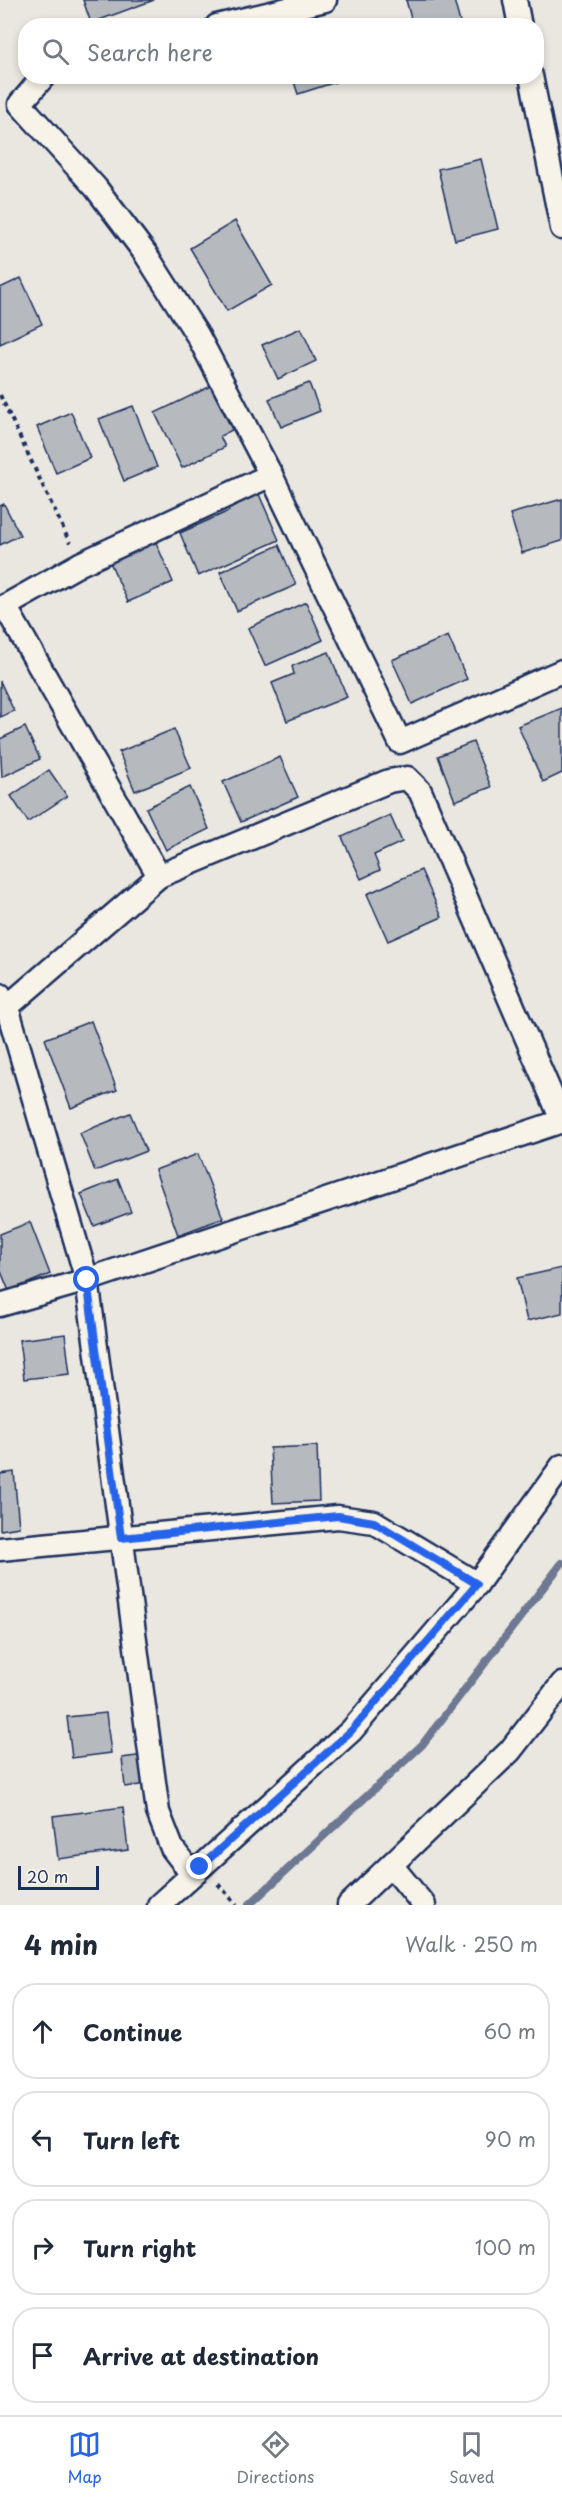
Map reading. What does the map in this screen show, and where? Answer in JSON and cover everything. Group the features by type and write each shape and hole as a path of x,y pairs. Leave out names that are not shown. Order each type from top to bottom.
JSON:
{"street":[{"path":"250,18 325,0"},
{"path":"515,0 518,18"},
{"path":"37,84 20,104 96,189 145,253 198,336 271,475 400,742 562,670"},
{"path":"533,84 562,228"},
{"path":"159,876 3,607 80,564 271,475"},
{"path":"0,1305 87,1280 562,1121 420,791 407,778 389,781 159,876 4,1001 87,1280 158,1812 172,1848 192,1874"},
{"path":"159,1905 351,1731 477,1584 562,1466"},
{"path":"0,1549 338,1516 374,1522 477,1584"},
{"path":"349,1905 510,1751 562,1684"},
{"path":"391,1865 424,1905"}],"path":[{"path":"0,395 80,564"},
{"path":"230,1897 237,1905"}],"building":[{"path":"83,0 154,0 105,18 89,18"},
{"path":"406,0 454,0 459,18 411,18"},
{"path":"295,84 330,84 298,94"},
{"path":"481,159 498,229 455,240 438,169"},
{"path":"235,221 272,285 227,311 190,248"},
{"path":"21,278 42,324 0,344 0,288"},
{"path":"301,328 316,361 278,379 262,345"},
{"path":"309,383 320,411 281,427 269,399"},
{"path":"211,386 232,430 220,436 225,447 182,468 155,413"},
{"path":"133,406 157,467 124,481 99,419"},
{"path":"71,412 90,458 56,473 37,427"},
{"path":"258,492 279,540 198,576 180,533 229,511 227,506"},
{"path":"562,499 562,541 522,553 510,514"},
{"path":"4,504 20,535 0,545 0,506"},
{"path":"154,538 173,582 128,602 108,558"},
{"path":"279,545 296,585 237,611 220,572"},
{"path":"306,602 323,640 265,666 248,628"},
{"path":"448,636 467,679 412,704 392,660"},
{"path":"329,652 347,697 287,721 272,683 294,674 292,666"},
{"path":"0,681 14,711 0,717"},
{"path":"562,708 562,773 543,782 518,726"},
{"path":"25,727 40,759 2,777 0,739"},
{"path":"174,729 191,768 135,791 119,752"},
{"path":"473,742 491,787 455,801 438,756"},
{"path":"280,757 298,797 241,822 223,782"},
{"path":"49,770 67,796 28,822 11,796"},
{"path":"190,787 209,829 166,850 146,808"},
{"path":"390,815 402,842 374,855 380,870 361,879 342,837"},
{"path":"421,870 442,917 388,941 367,894"},
{"path":"91,1021 117,1090 71,1108 45,1039"},
{"path":"130,1113 146,1151 95,1171 80,1133"},
{"path":"198,1154 223,1218 178,1235 155,1170"},
{"path":"118,1179 131,1212 94,1226 81,1194"},
{"path":"30,1222 50,1274 9,1291 0,1269 0,1234"},
{"path":"562,1268 562,1313 527,1321 517,1278"},
{"path":"65,1334 70,1374 24,1379 19,1340"},
{"path":"317,1446 319,1501 273,1503 270,1448"},
{"path":"14,1472 19,1527 0,1530 0,1474"},
{"path":"106,1713 111,1753 72,1758 67,1717"},
{"path":"144,1755 147,1784 125,1787 122,1758"},
{"path":"123,1807 128,1850 58,1859 53,1816"}],"waterway":[{"path":"249,1905 422,1745 562,1563"}],"route":[{"path":"87,1280 121,1538 338,1516 374,1522 477,1584 351,1731 200,1867"}]}
